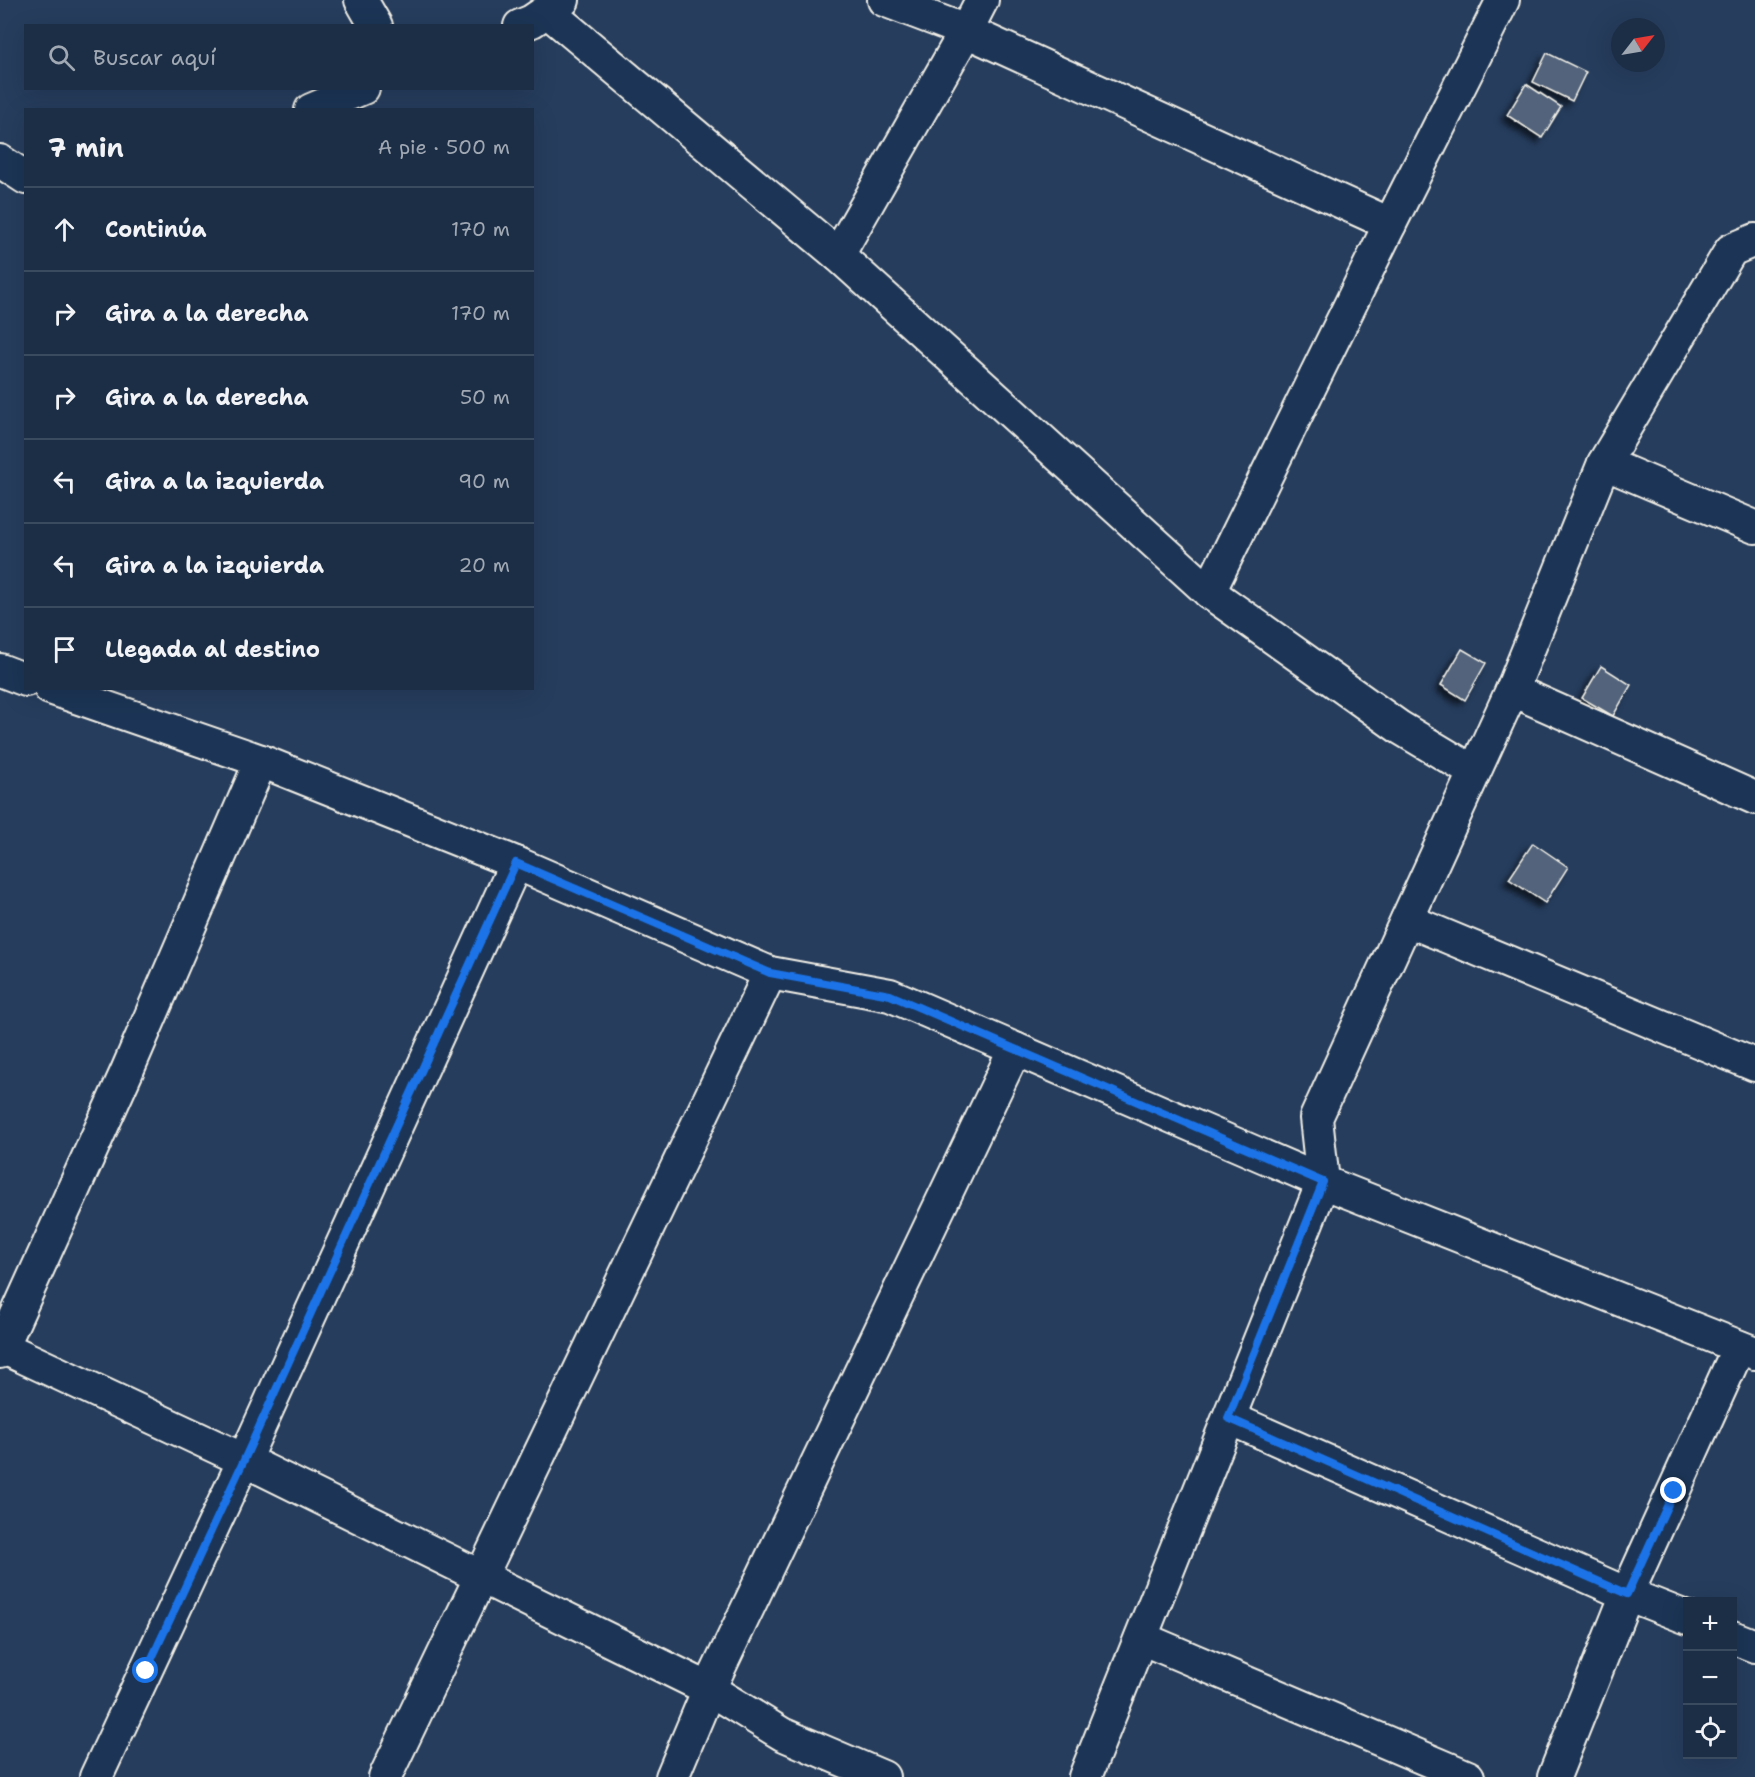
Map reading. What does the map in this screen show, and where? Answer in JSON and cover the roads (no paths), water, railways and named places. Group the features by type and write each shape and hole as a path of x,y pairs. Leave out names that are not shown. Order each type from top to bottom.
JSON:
{"street":[{"path":"362,0 375,24"},
{"path":"884,0 966,31 1390,224"},
{"path":"838,255 982,0"},
{"path":"1209,592 1503,0"},
{"path":"523,24 555,5 838,255 1209,592 1399,727 1474,772"},
{"path":"316,108 358,90"},
{"path":"0,161 24,177"},
{"path":"1085,1777 1323,1182 1316,1118 1512,690 1604,463 1747,250"},
{"path":"1604,463 1755,527"},
{"path":"56,690 261,760 516,863 770,973 890,995 1323,1182 1747,1350 1627,1594 1554,1777"},
{"path":"1512,690 1755,798"},
{"path":"261,760 127,1071 1,1349 244,1460 709,1689 782,1734 884,1777"},
{"path":"96,1777 244,1460 516,863"},
{"path":"1407,920 1755,1065"},
{"path":"385,1777 770,973"},
{"path":"672,1777 709,1689 1015,1049"},
{"path":"1228,1418 1627,1594 1683,1616"},
{"path":"1141,1638 1468,1777"},
{"path":"1737,1639 1755,1646"}]}
